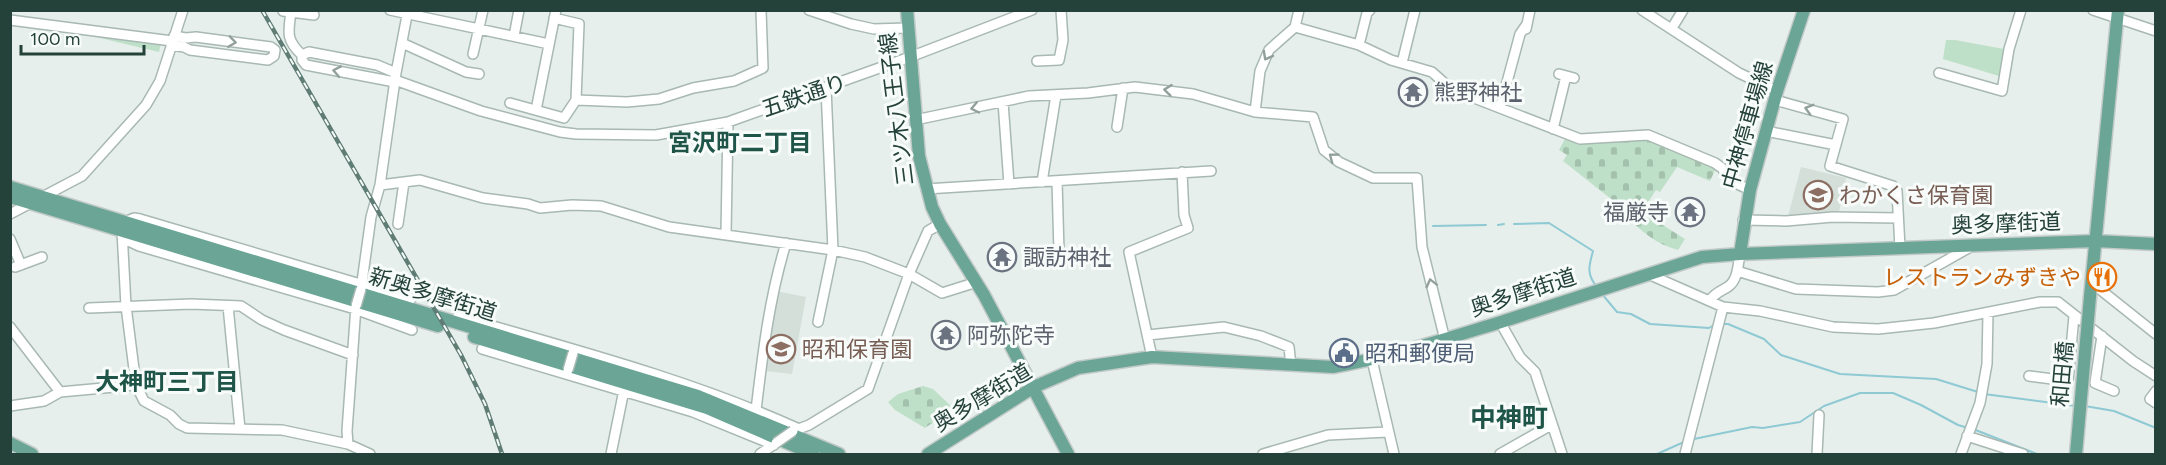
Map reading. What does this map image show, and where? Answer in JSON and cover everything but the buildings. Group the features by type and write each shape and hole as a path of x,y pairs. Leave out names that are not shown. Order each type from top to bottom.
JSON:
{"main road":[{"name":"三ツ木八王子線","path":"907,10 915,120 926,189 940,225 977,282 1068,454"},
{"name":"中神停車場線","path":"1740,254 1743,220 1750,190 1776,95 1804,10"},
{"name":"和田橋","path":"2076,454 2118,14"},
{"name":"新奥多摩街道","path":"10,187 45,198 124,231 683,400 813,454"},
{"name":"新奥多摩街道","path":"10,197 710,400 838,454"},
{"name":"奥多摩街道","path":"928,454 1034,387 1078,368 1152,357 1333,367 1372,360 1445,340 1702,257 2095,241 2156,244"}],"street":[{"path":"10,214 45,198 82,176 146,105 160,81 183,10"},
{"path":"390,10 408,12 549,44"},
{"path":"444,22 446,10"},
{"path":"473,54 483,10"},
{"path":"514,36 519,10"},
{"path":"576,100 627,102 659,99 693,88 734,81 763,68 761,10"},
{"path":"809,10 874,29 907,28"},
{"name":"五鉄通り","path":"287,11 289,40 302,56 309,52 377,65 395,78 511,119 576,134 656,135 728,122 826,88 1032,10"},
{"path":"1037,61 1059,60 1063,40 1061,10"},
{"path":"1256,112 1260,71 1269,50 1295,27 1299,10"},
{"path":"1359,45 1367,13 1370,10"},
{"path":"1402,63 1415,10"},
{"path":"1500,108 1520,34 1527,27 1530,10"},
{"path":"1642,10 1776,95 1843,119 1830,166 1893,186 1897,191 1900,248"},
{"path":"1672,28 1683,10"},
{"path":"1939,73 2002,91 2009,48 2021,10"},
{"path":"2093,10 2118,14 2156,31"},
{"path":"287,11 314,15"},
{"path":"348,444 356,308 371,217 380,185 395,78 408,12"},
{"path":"510,103 564,118 576,100 579,24 555,14 536,110"},
{"path":"10,20 172,41 190,50 268,60 274,56 274,50 271,47 196,37 172,41"},
{"path":"1295,27 1359,45 1402,63 1432,72 1451,89 1580,139 1648,135 1715,163 1722,168 1729,180 1750,190"},
{"path":"402,43 466,72 479,74"},
{"path":"1553,129 1566,76"},
{"path":"915,120 1029,96 1088,93 1135,87 1176,91 1256,112 1314,117 1324,150 1339,162 1373,178 1417,178 1422,247 1445,340"},
{"path":"818,322 833,250 826,88"},
{"path":"1118,127 1123,88"},
{"path":"1042,182 1056,95"},
{"path":"1003,102 1009,184"},
{"path":"726,234 728,122"},
{"path":"1766,131 1836,145"},
{"path":"926,189 1210,171"},
{"path":"1152,357 1129,252 1188,228 1184,215 1182,172"},
{"path":"380,185 420,180 483,198 528,204 540,208 601,206 669,227 833,250 865,257 909,274 942,293 977,282"},
{"path":"1057,181 1059,252"},
{"path":"398,224 404,182"},
{"path":"1743,220 1786,222 1833,217 1898,218"},
{"path":"365,454 348,444 282,430 188,428 144,401 136,386 126,306 124,231 134,219 140,219 361,287 411,299"},
{"path":"760,454 795,429 809,424 868,389 909,274 928,231 940,225"},
{"path":"124,231 139,246 356,308 412,330"},
{"path":"10,239 18,266 42,257"},
{"path":"756,410 765,325 774,282 786,243"},
{"path":"1737,271 1796,289 1878,292 1894,290 1974,245"},
{"path":"1710,300 1715,293 1731,285 1737,271 1740,254"},
{"path":"1648,274 1723,307 1760,311 1833,327 1878,329 1934,324 2040,302 2058,302 2133,361 2156,376"},
{"path":"2092,283 2156,334"},
{"path":"89,308 191,304 240,306 262,321 353,355"},
{"path":"228,306 240,429"},
{"path":"1685,454 1723,307"},
{"path":"1961,454 1982,393 1987,364 1988,313"},
{"path":"458,316 703,389 756,410 795,429"},
{"path":"2029,376 2068,381 2074,316"},
{"path":"1500,322 1520,357 1534,372 1562,454"},
{"path":"10,327 60,392"},
{"path":"1148,335 1224,327 1261,336 1289,347 1291,366"},
{"path":"2102,336 2095,383 2114,391"},
{"path":"482,349 624,390 707,417 775,444"},
{"path":"568,372 574,351"},
{"path":"1372,360 1394,454"},
{"path":"10,406 44,401 60,392 136,386"},
{"path":"611,454 624,390"},
{"path":"2156,391 2150,399 2156,403"},
{"path":"1817,454 1819,415"},
{"path":"1500,454 1551,425"},
{"path":"1969,431 2023,454"},
{"path":"1263,454 1328,435 1388,432"}],"shaded area":[{"name":"わかくさ保育園","path":"1801,167 1846,178 1839,212 1788,216"},
{"name":"昭和保育園","path":"776,291 806,297 792,374 765,371"}],"green space":[{"path":"79,33 161,43 159,52"},
{"path":"1946,40 2004,49 1999,76 1943,59"},
{"path":"1566,137 1648,138 1716,168 1710,181 1677,167 1660,192 1656,190 1642,212 1685,239 1678,250 1655,240 1642,231 1624,213 1625,210 1563,161 1567,155 1559,150"},
{"path":"923,386 933,389 950,405 950,411 925,428 895,410 888,402 898,394"}],"waterway":[{"path":"1514,224 1549,223 1593,251 1589,270 1597,287"},
{"path":"1498,225 1504,224"},
{"path":"1433,226 1486,225"},
{"path":"1602,294 1617,312 1631,314 1650,324 1709,328 1714,325"},
{"path":"1722,324 1728,324 1764,339 1781,355 1840,374 1936,379 1978,392"},
{"path":"1694,439 1752,427 1763,428 1800,422 1824,406 1860,393 1893,393 1968,428"},
{"path":"1984,394 2076,406"},
{"path":"2085,406 2114,411 2156,428"},
{"path":"1973,429 2037,454"},
{"path":"1657,454 1684,442"}],"railway":[{"path":"262,10 461,355 485,404 502,454"}],"place":[{"name":"熊野神社","path":"1413,92"},
{"name":"わかくさ保育園","path":"1818,195"},
{"name":"福厳寺","path":"1690,212"},
{"name":"諏訪神社","path":"1002,257"},
{"name":"レストランみずきや","path":"2102,277"},
{"name":"阿弥陀寺","path":"946,335"},
{"name":"昭和保育園","path":"781,349"},
{"name":"昭和郵便局","path":"1344,353"}],"district":[{"name":"宮沢町二丁目","path":"740,143"},
{"name":"大神町三丁目","path":"167,382"},
{"name":"中神町","path":"1509,418"}]}
